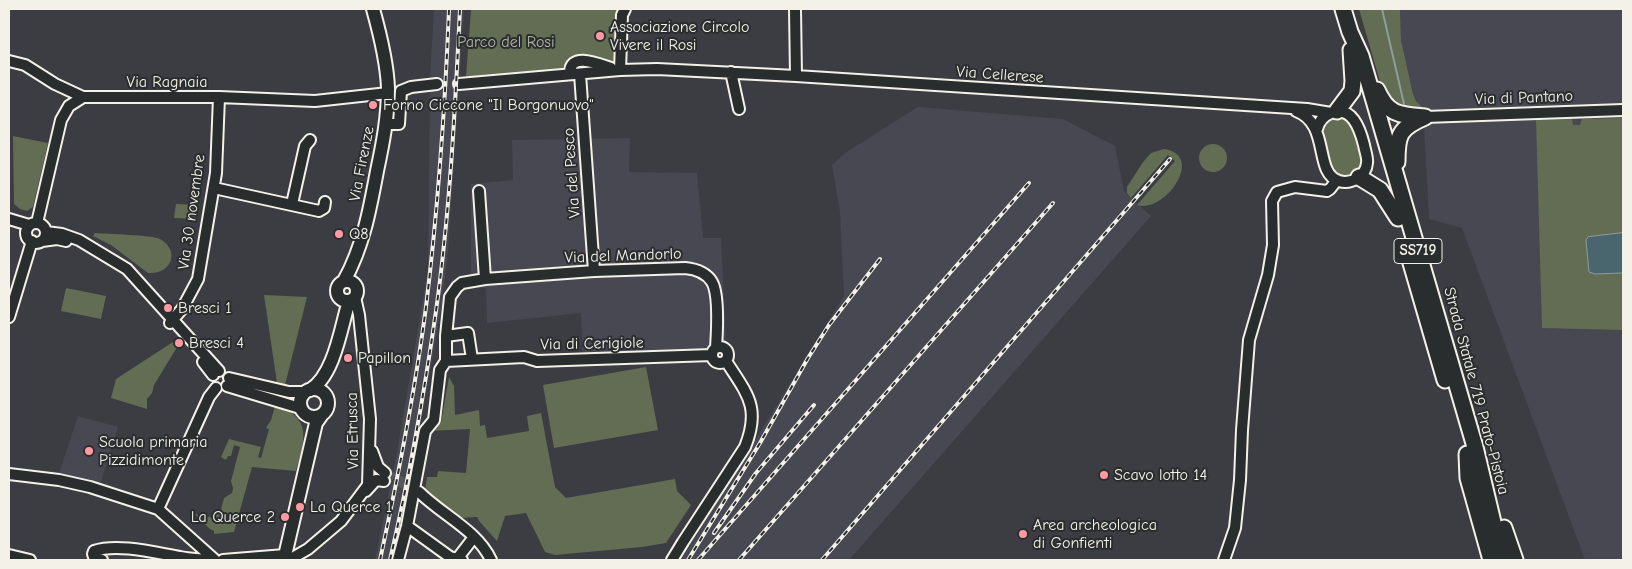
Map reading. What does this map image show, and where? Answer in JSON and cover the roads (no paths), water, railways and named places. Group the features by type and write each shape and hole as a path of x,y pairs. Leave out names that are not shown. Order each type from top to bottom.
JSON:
{"highway":[{"name":"Strada Statale 719 Prato-Pistoia","path":"1344,10 1398,218 1427,320 1471,450"},
{"name":"Strada Statale 719 Prato-Pistoia","path":"1356,53 1396,176 1502,560"},
{"path":"1334,112 1352,91 1356,53"},
{"path":"1356,53 1382,102 1387,107 1397,114 1425,117"},
{"path":"1396,176 1397,141 1400,133 1410,124 1425,117"},
{"path":"1360,177 1380,190 1398,218"},
{"path":"1471,450 1468,478 1491,560"},
{"path":"1471,450 1486,466 1515,560"}],"main road":[{"name":"Via Firenze","path":"286,558 316,423 326,410 328,401 326,391 328,370 347,308 387,124 388,90 384,59 373,9"},
{"name":"Via Firenze","path":"310,452 300,400 308,391 321,382 328,370"},
{"path":"308,391 320,390 328,401"},
{"path":"303,411 312,418 321,416"}],"street":[{"path":"620,70 622,15 625,9"},
{"path":"794,9 796,76"},
{"path":"9,61 25,65 55,84 87,97"},
{"name":"Via Cellerese","path":"459,84 620,70 657,69 796,76 1289,108"},
{"path":"731,72 739,109"},
{"name":"Via del Pesco","path":"575,74 594,271"},
{"path":"387,124 399,124 402,91 411,87 438,84"},
{"name":"Via Ragnaia","path":"87,97 219,97 315,101 388,90"},
{"path":"9,317 12,292 35,233 61,120 69,106 87,97"},
{"name":"Via 30 novembre","path":"172,321 182,309 198,279 214,188 219,97"},
{"path":"1289,108 1346,113 1350,116 1360,131 1368,162 1365,171 1360,177 1347,182 1337,180 1328,174 1316,129 1305,114 1289,108"},
{"name":"Via di Pantano","path":"1425,117 1623,110"},
{"path":"1316,129 1321,119 1334,112"},
{"path":"292,204 305,146 310,140"},
{"path":"1224,560 1235,528 1249,340 1268,275 1273,245 1272,201 1278,192 1282,190 1305,187 1330,190 1337,180"},
{"path":"214,188 319,211 324,208 325,202"},
{"path":"479,190 485,279"},
{"path":"9,219 35,233"},
{"path":"9,225 35,233 62,234 78,240 127,269 216,373 226,373 228,382"},
{"name":"Via del Mandorlo","path":"446,336 450,297 462,283 485,279 594,271 685,268 699,270 712,280 717,327 717,350"},
{"name":"Via Etrusca","path":"286,558 308,549 325,536 353,507 368,485 370,418 368,390 359,315 349,292"},
{"path":"398,560 407,526 425,431 434,420 440,370 446,361 446,336 468,333 472,359"},
{"path":"672,560 745,447 752,430 753,414 744,390 726,361 717,363 717,350"},
{"name":"Via di Cerigiole","path":"446,361 524,357 537,361 717,350"},
{"path":"216,373 212,383 216,388"},
{"path":"228,382 289,392 308,391"},
{"path":"158,509 209,397 216,388 220,389 228,382"},
{"path":"228,382 303,411"},
{"path":"353,507 369,486 376,480 384,477 375,460 370,438"},
{"path":"9,474 59,480 90,487 158,509 215,560"},
{"path":"418,495 474,537 492,560"},
{"path":"407,526 450,557 460,560 474,537"},
{"path":"102,560 94,557 94,551 111,549 135,550 182,558 208,560"},
{"path":"9,555 30,560"},
{"path":"223,560 286,558"}],"water":[{"path":"1623,233 1623,273 1595,274 1589,272 1586,240 1588,237"}],"waterway":[{"path":"1382,9 1404,104"}],"tunnel":[{"path":"437,84 459,84"},
{"path":"385,473 419,492"}],"railway":[{"path":"380,560 406,434 426,307 440,158 449,9"},
{"path":"390,560 404,498 421,405 441,273 451,160 460,9"},
{"path":"822,560 1170,159"},
{"path":"698,560 1029,183"},
{"path":"739,560 1053,203"},
{"path":"688,560 760,443 829,325 880,259"},
{"path":"714,533 756,473 814,405"}],"place":[{"name":"Associazione Circolo Vivere il Rosi","path":"600,36"},
{"name":"Forno Ciccone \"Il Borgonuovo\"","path":"373,105"},
{"name":"Q8","path":"339,234"},
{"name":"Bresci 1","path":"168,308"},
{"name":"Bresci 4","path":"179,343"},
{"name":"Papillon","path":"348,358"},
{"name":"Scuola primaria Pizzidimonte","path":"89,451"},
{"name":"Scavo lotto 14","path":"1104,475"},
{"name":"La Querce 1","path":"300,507"},
{"name":"La Querce 2","path":"285,517"},
{"name":"Area archeologica di Gonfienti","path":"1023,534"}],"park label":[{"name":"Parco del Rosi","path":"506,42"}]}
